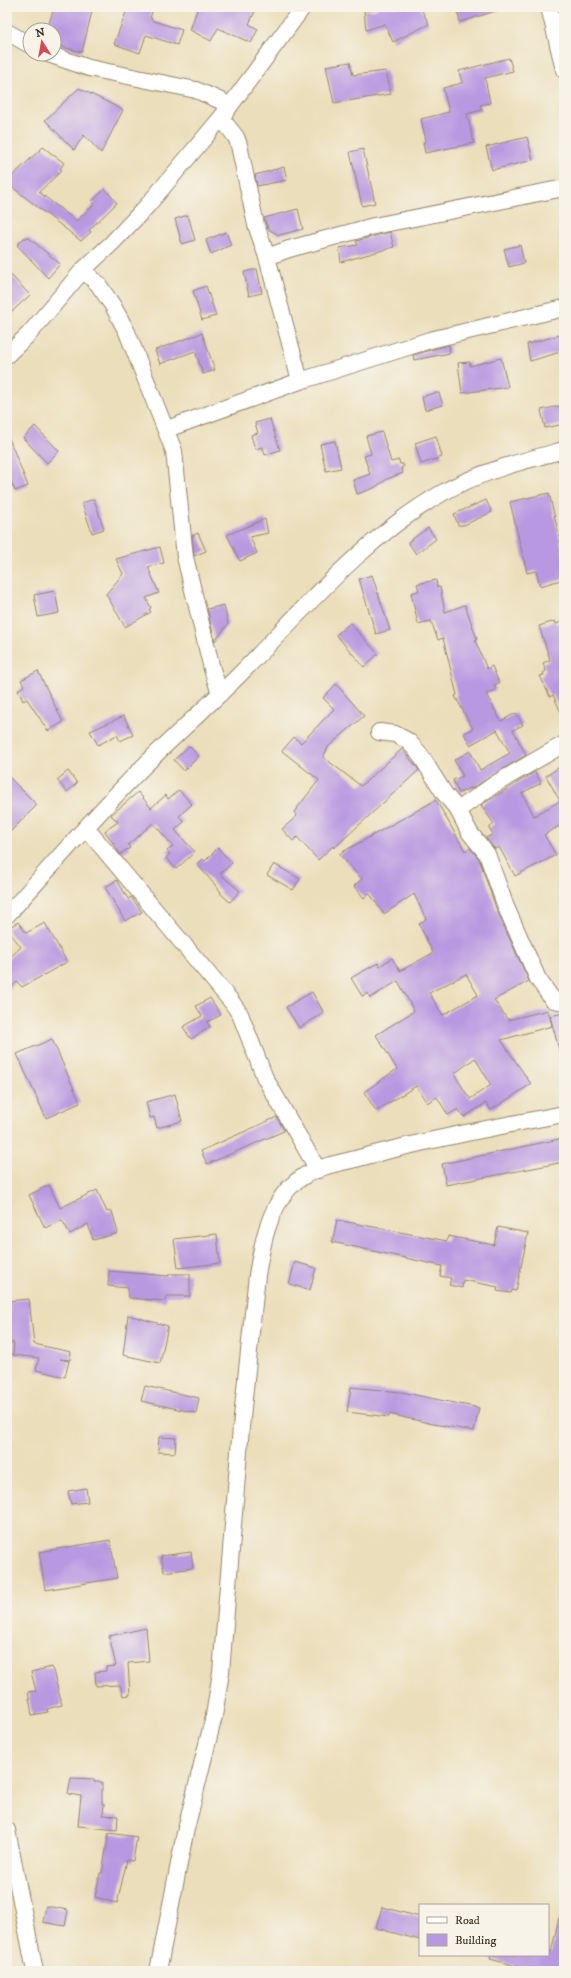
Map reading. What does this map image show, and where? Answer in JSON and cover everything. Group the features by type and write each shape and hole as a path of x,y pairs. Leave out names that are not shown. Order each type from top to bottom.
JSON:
{"street":[{"path":"7,355 38,324 83,270 112,243 147,206 221,118 303,7"},
{"path":"549,7 564,70"},
{"path":"7,32 22,40"},
{"path":"62,59 89,68 196,90 230,105"},
{"path":"221,118 236,137 239,145 256,225 268,258 300,381"},
{"path":"268,258 295,247 374,226 564,188"},
{"path":"83,270 98,284 113,306 127,332 167,429 174,451 185,557 212,669 220,694"},
{"path":"167,429 300,381 430,340 564,308"},
{"path":"7,915 151,759 220,694 361,550 388,528 442,493 465,482 525,460 564,450"},
{"path":"379,732 395,734 408,741 419,753 444,793 458,810 470,833 486,854 506,907 538,979 553,1000 564,1002"},
{"path":"458,810 495,784 564,744"},
{"path":"86,828 155,908 240,1014 265,1078 318,1170"},
{"path":"158,1971 185,1833 214,1716 221,1672 241,1427 261,1251 269,1221 278,1203 294,1184 304,1176 318,1170 393,1149 564,1114"},
{"path":"7,1830 35,1971"}],"building":[{"path":"54,7 93,7 82,52 62,47 62,22 49,22"},
{"path":"128,7 154,7 150,18 152,18 151,20 182,30 177,45 146,35 140,53 114,44"},
{"path":"198,7 257,7 249,24 258,29 251,43 218,28 211,41 190,30"},
{"path":"380,7 420,7 429,24 393,42 385,24 366,30 364,10 374,10"},
{"path":"456,7 498,7 499,10 460,22"},
{"path":"509,58 513,71 485,78 490,103 480,105 482,110 467,114 474,143 425,153 423,143 426,141 421,119 449,112 443,88 462,83 459,71"},
{"path":"350,62 353,75 386,71 391,94 334,103 326,66"},
{"path":"79,88 123,110 101,153 84,135 74,150 45,120"},
{"path":"527,137 533,160 492,170 486,147"},
{"path":"43,147 64,163 60,169 62,170 39,192 76,221 95,204 92,201 105,189 117,203 89,230 91,232 81,241 7,183 7,181"},
{"path":"363,149 375,203 362,206 350,152"},
{"path":"284,167 287,180 257,186 255,175"},
{"path":"298,209 303,229 279,235 268,229 264,218"},
{"path":"188,215 195,240 182,244 175,219"},
{"path":"226,232 231,245 211,254 206,240"},
{"path":"390,232 394,247 341,262 339,248 358,245 356,241"},
{"path":"24,238 29,238 60,264 48,278 17,245"},
{"path":"520,245 524,263 509,267 504,249"},
{"path":"257,269 262,293 249,296 244,272"},
{"path":"7,271 30,295 7,316"},
{"path":"206,286 216,316 202,320 193,291"},
{"path":"202,333 215,370 203,374 195,351 160,364 155,350"},
{"path":"564,334 564,351 530,361 527,344"},
{"path":"449,345 450,353 414,360 413,355"},
{"path":"501,358 508,387 462,393 458,363 470,362 470,366"},
{"path":"439,393 443,405 425,410 422,397"},
{"path":"564,405 564,424 545,428 541,410"},
{"path":"270,419 280,450 265,455 263,447 255,449 251,435 258,433 255,423"},
{"path":"35,426 59,451 47,463 23,438"},
{"path":"382,432 391,462 399,460 400,464 403,464 404,466 401,468 403,473 387,479 374,488 357,494 353,480 370,474 364,456 371,454 366,436"},
{"path":"8,436 28,486 15,491 7,472"},
{"path":"436,436 442,457 421,464 415,443"},
{"path":"335,441 341,468 326,471 320,444"},
{"path":"549,493 564,557 564,579 540,586 536,571 527,573 510,502"},
{"path":"94,499 104,529 92,533 82,503"},
{"path":"486,500 492,512 464,525 458,525 454,514"},
{"path":"265,519 268,533 250,537 257,553 240,561 227,535"},
{"path":"428,528 436,539 416,554 408,542"},
{"path":"198,533 206,551 194,556 192,536"},
{"path":"160,547 164,563 148,567 159,593 146,598 151,608 149,609 151,612 125,627 106,594 123,574 116,559"},
{"path":"372,575 390,630 376,634 359,579"},
{"path":"436,580 437,587 440,587 445,612 465,605 477,639 475,640 487,669 492,666 499,683 494,685 496,690 486,694 501,721 516,713 523,725 513,730 526,755 471,789 470,788 459,793 453,780 463,776 454,760 470,751 480,770 510,753 497,730 470,745 464,733 473,729 455,696 457,695 443,638 438,640 431,621 418,624 411,593 419,591 417,584"},
{"path":"55,591 59,613 38,617 34,595"},
{"path":"224,605 228,624 215,641 207,609"},
{"path":"555,621 556,624 564,621 564,719 553,695 550,697 540,676 544,675 543,673 546,671 543,663 550,660 539,626"},
{"path":"350,623 378,654 364,667 336,635"},
{"path":"38,671 63,722 48,731 27,699 23,701 18,690 24,686 21,680"},
{"path":"336,684 364,716 329,746 323,757 361,786 402,749 419,770 334,848 333,846 318,860 297,837 293,841 282,829 297,816 294,812 319,780 282,751 294,737 301,743 334,709 323,698"},
{"path":"124,716 133,735 120,741 117,735 98,745 90,731"},
{"path":"189,746 199,756 184,771 174,760"},
{"path":"564,764 564,823 544,835 556,855 515,876 499,847 495,849 486,838 493,834 489,828 494,824 481,805 535,772 541,783 522,793 534,816 560,801 546,776"},
{"path":"68,771 77,783 67,792 57,780"},
{"path":"7,775 37,805 7,835"},
{"path":"179,790 192,804 179,816 184,822 175,830 195,852 176,869 166,858 170,854 167,851 173,846 153,823 128,845 130,848 120,854 105,831 118,822 111,815 138,792 151,808 166,795 168,799"},
{"path":"436,800 465,851 470,848 479,859 497,911 529,981 494,1000 508,1020 548,1010 552,1026 501,1040 531,1084 491,1110 486,1103 464,1117 458,1109 448,1115 437,1097 427,1103 416,1086 376,1111 364,1092 397,1069 376,1035 414,1011 398,981 370,998 368,993 362,996 351,978 378,963 380,966 392,958 400,971 433,953 419,924 426,919 414,894 384,914 369,893 364,898 354,886 362,879 339,854","holes":["466,974 478,995 443,1015 429,993","475,1058 491,1085 470,1099 454,1074"]},
{"path":"218,848 232,863 220,874 240,891 230,902 220,893 221,892 197,864 202,859 205,861"},
{"path":"274,864 300,879 293,890 267,875"},
{"path":"117,880 128,899 131,897 142,912 125,921 105,887"},
{"path":"18,922 26,933 45,923 67,962 22,987 17,982 7,991 7,960 21,947 7,929"},
{"path":"312,992 324,1013 299,1028 286,1007"},
{"path":"210,998 221,1015 207,1022 210,1027 191,1039 183,1027 202,1016 196,1006"},
{"path":"564,1013 564,1053 560,1053 550,1016"},
{"path":"52,1039 80,1103 46,1118 17,1054"},
{"path":"175,1094 182,1121 157,1128 154,1117 150,1118 146,1102"},
{"path":"277,1117 284,1131 207,1164 201,1151"},
{"path":"564,1138 564,1162 446,1185 442,1164"},
{"path":"49,1185 60,1208 97,1190 107,1212 112,1211 118,1233 93,1240 88,1224 70,1234 62,1220 45,1228 29,1195"},
{"path":"337,1220 447,1241 448,1236 494,1245 498,1227 528,1233 516,1291 512,1290 511,1293 497,1291 498,1287 463,1280 462,1288 449,1285 451,1278 440,1276 442,1266 332,1242"},
{"path":"217,1234 220,1263 178,1268 174,1239"},
{"path":"295,1262 316,1268 310,1290 289,1284"},
{"path":"109,1271 169,1276 169,1274 190,1274 190,1296 166,1296 165,1301 129,1298 128,1288 108,1286"},
{"path":"29,1299 34,1344 71,1352 70,1360 60,1359 69,1361 65,1377 36,1370 39,1358 13,1355 14,1343 7,1342 7,1301"},
{"path":"128,1315 168,1326 160,1363 123,1355"},
{"path":"145,1386 199,1398 196,1413 141,1401"},
{"path":"351,1387 401,1392 479,1408 474,1431 389,1414 389,1417 347,1412"},
{"path":"159,1437 176,1438 175,1453 158,1452"},
{"path":"86,1488 88,1502 71,1504 68,1491"},
{"path":"110,1540 117,1578 45,1590 39,1552"},
{"path":"191,1552 193,1568 164,1572 161,1556"},
{"path":"146,1628 149,1661 128,1663 130,1695 123,1696 120,1685 96,1686 95,1672 106,1671 106,1667 116,1666 109,1636"},
{"path":"52,1667 62,1705 47,1709 48,1712 32,1715 28,1692 36,1691 31,1672"},
{"path":"71,1778 94,1779 94,1782 102,1782 102,1804 104,1804 103,1815 118,1816 117,1830 78,1826 81,1796 68,1794"},
{"path":"109,1833 137,1837 133,1861 127,1860 117,1903 95,1897 100,1873 102,1873"},
{"path":"46,1906 68,1910 65,1926 43,1922"},
{"path":"382,1907 419,1917 419,1940 376,1928"},
{"path":"559,1918 564,1918 564,1971 534,1971 490,1959 491,1956 549,1956 549,1951 551,1952"}]}
